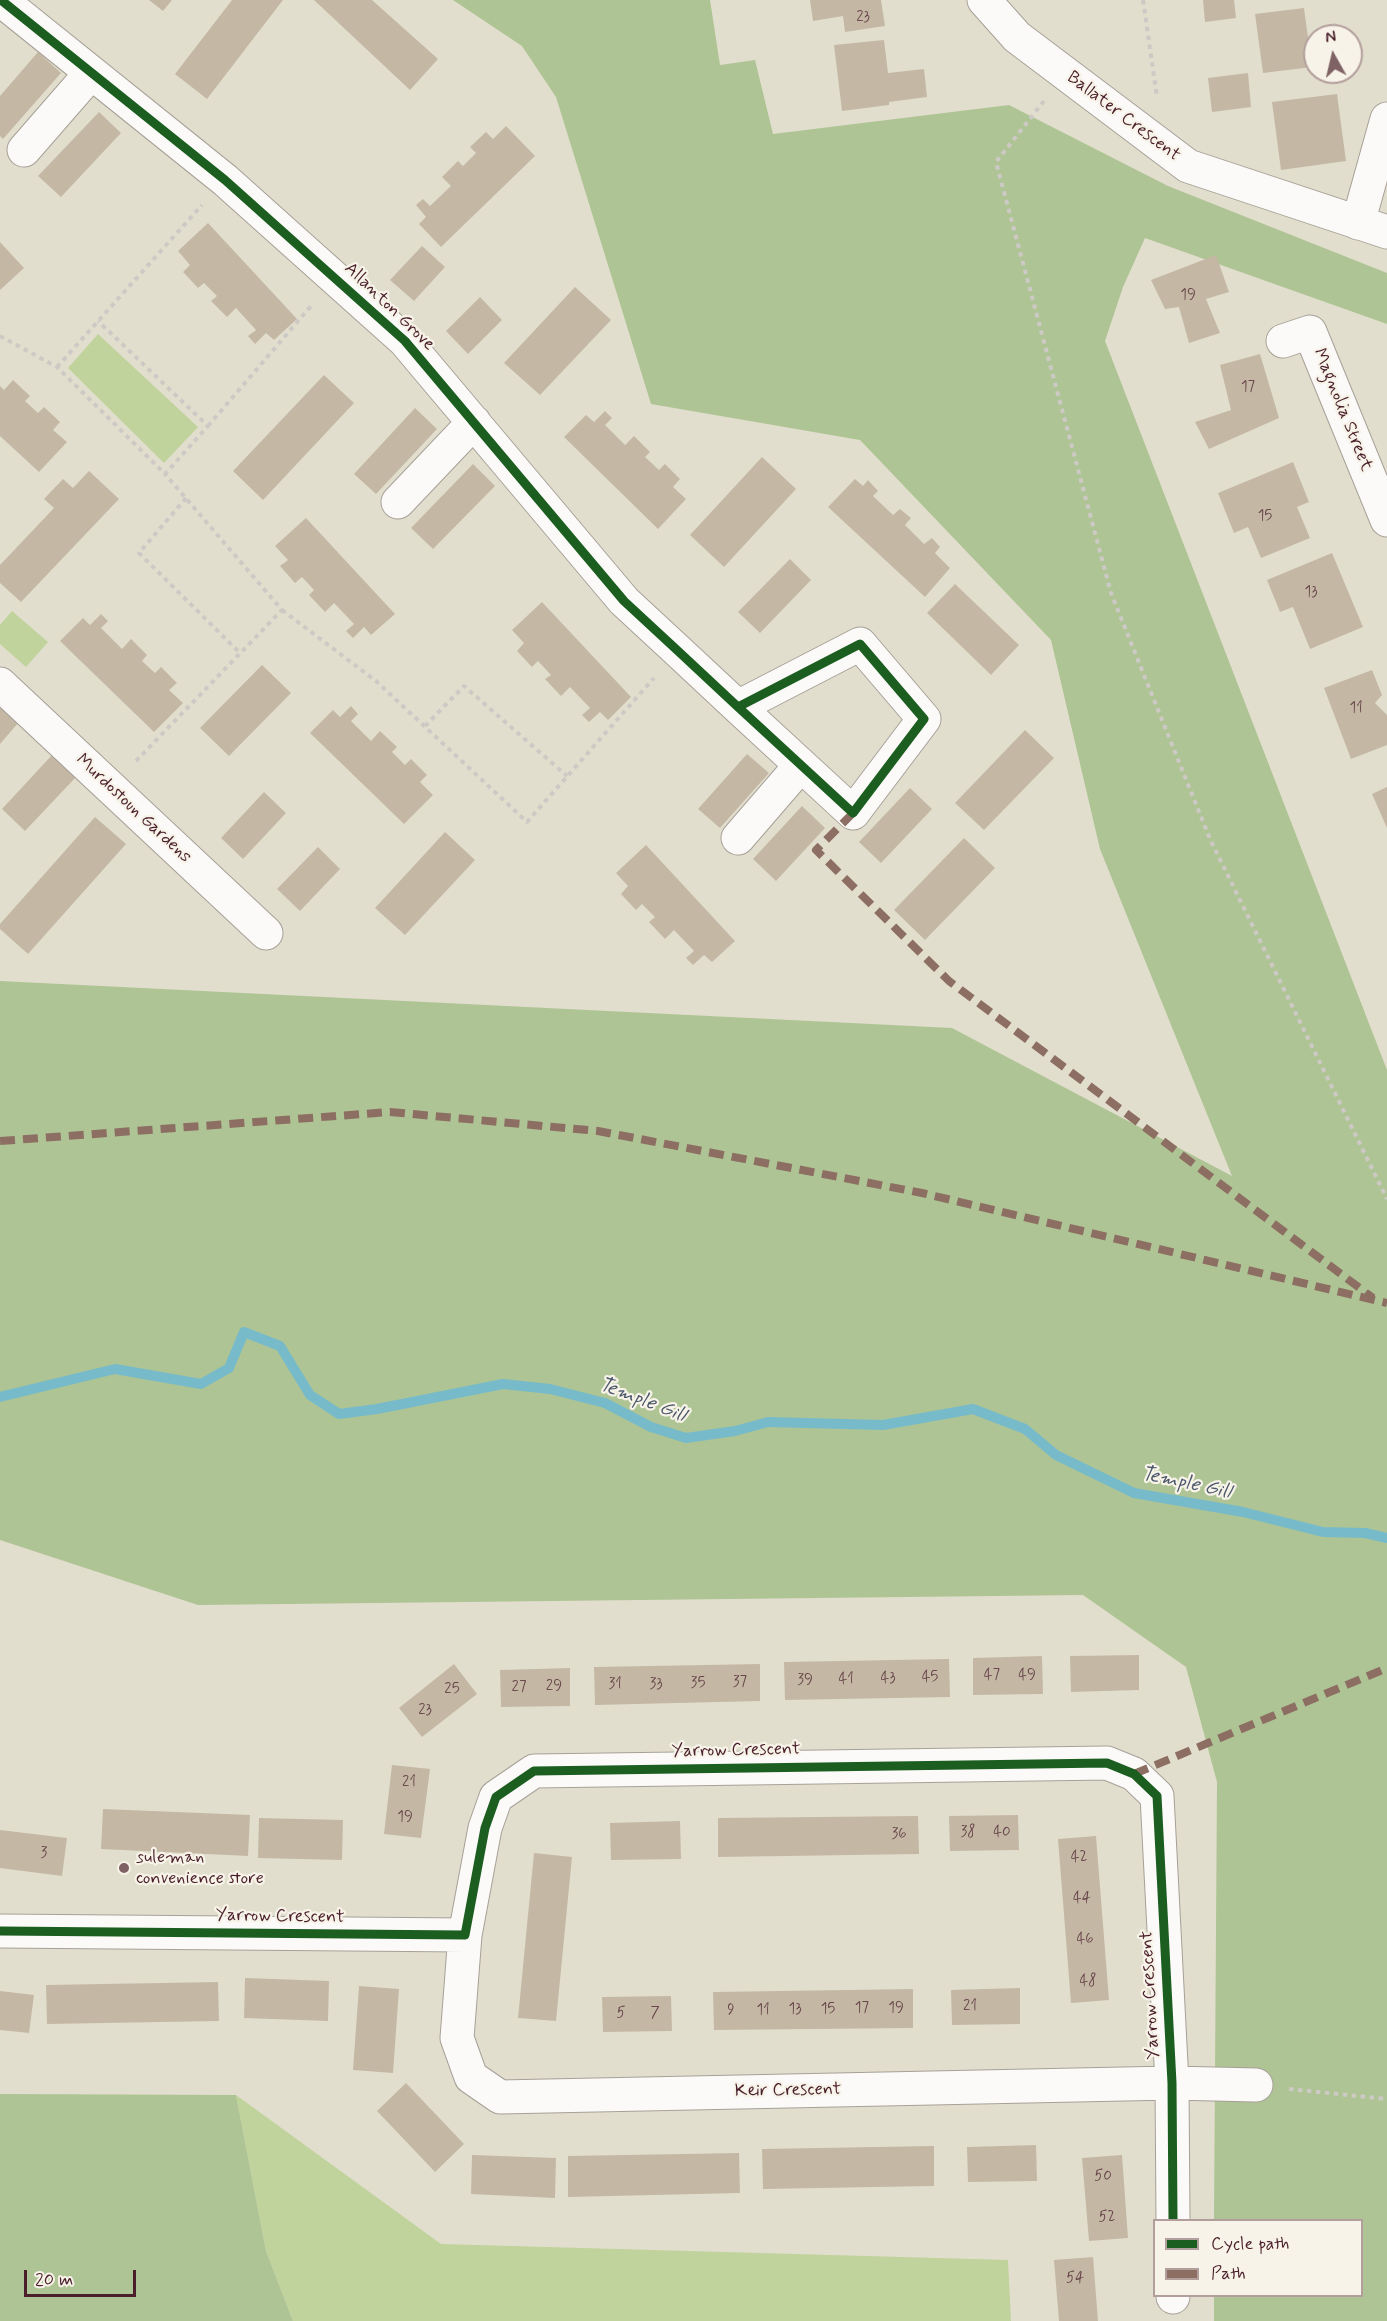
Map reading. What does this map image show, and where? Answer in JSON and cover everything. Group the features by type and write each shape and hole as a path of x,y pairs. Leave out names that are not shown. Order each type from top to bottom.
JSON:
{"street":[{"name":"Allanton Grove","path":"1,0 225,180 405,341 624,601 738,707 853,813 924,719 860,644 738,707"},
{"name":"Ballater Crescent","path":"1000,4 1017,37 1188,166 1373,228"},
{"path":"24,150 91,73"},
{"path":"1373,228 1387,119"},
{"name":"Magnolia Street","path":"1296,336 1387,520"},
{"path":"398,502 474,422"},
{"name":"Murdostoun Gardens","path":"0,684 266,933"},
{"path":"738,838 801,765"},
{"name":"Yarrow Crescent","path":"0,1931 465,1935 485,1828 496,1797 534,1771 1107,1763 1134,1774 1157,1796 1172,2083 1173,2219"},
{"name":"Keir Crescent","path":"465,1935 457,2038 471,2077 500,2097 1172,2083 1256,2085"}],"path":[{"path":"1143,0 1165,148"},
{"path":"1066,74 996,162 1111,593 1210,839 1387,1199"},
{"path":"57,367 225,180"},
{"path":"165,474 335,278"},
{"path":"98,321 208,426"},
{"path":"0,336 57,367 165,474 282,610 376,681 527,822 678,651"},
{"path":"186,498 139,554 240,653"},
{"path":"110,788 282,610"},
{"path":"425,726 464,686 567,776"},
{"path":"1256,2085 1387,2099"}],"green space":[{"path":"453,0 710,0 720,65 755,60 773,134 1009,105 1168,186 1387,273 1387,324 1145,238 1123,287 1105,341 1387,1070 1387,2321 1214,2321 1214,2297 1363,2297 1363,2219 1214,2219 1217,1782 1186,1667 1083,1595 198,1605 0,1540 0,981 952,1028 1232,1176 1100,849 1051,640 860,440 651,404 556,97 522,46"},
{"path":"98,334 198,427 164,463 68,368"},
{"path":"12,611 48,642 26,667 0,644 0,625"},
{"path":"0,2094 236,2095 266,2251 293,2321 0,2321"},
{"path":"236,2095 441,2244 1008,2260 1011,2321 293,2321 266,2251"}],"building":[{"path":"149,0 172,0 163,11"},
{"path":"232,0 283,0 207,99 175,74"},
{"path":"314,0 372,0 438,59 410,90"},
{"path":"810,0 881,0 885,26 845,32 843,16 813,21"},
{"path":"1203,0 1234,0 1236,18 1205,22"},
{"path":"1304,8 1306,24 1303,24 1303,68 1263,73 1255,14"},
{"path":"884,40 888,73 924,69 927,97 842,111 834,45"},
{"path":"38,52 61,73 3,139 0,136 0,96"},
{"path":"1248,73 1251,107 1212,112 1208,78"},
{"path":"1337,94 1346,161 1281,170 1272,102"},
{"path":"99,112 121,133 61,197 38,176"},
{"path":"506,126 535,156 441,247 419,224 426,217 416,205 423,199 430,206 451,186 442,177 458,161 463,166 476,153 470,147 486,132 493,139"},
{"path":"208,223 297,319 274,340 266,333 255,344 248,336 256,330 236,308 227,317 211,301 217,296 204,283 198,288 183,272 190,265 178,251"},
{"path":"0,242 24,268 0,290"},
{"path":"422,246 445,267 414,301 390,280"},
{"path":"1216,255 1229,292 1206,299 1220,333 1189,343 1179,307 1165,309 1151,280"},
{"path":"575,287 611,320 540,395 504,363"},
{"path":"480,297 502,320 468,354 446,331"},
{"path":"1260,354 1279,418 1209,449 1195,422 1231,410 1220,365"},
{"path":"324,375 354,403 263,500 233,471"},
{"path":"13,380 30,396 25,401 38,413 44,407 60,422 53,430 67,442 39,472 0,436 0,386 4,390"},
{"path":"415,408 437,429 376,494 354,474"},
{"path":"605,411 612,418 605,425 625,445 634,436 650,452 645,457 659,470 665,464 680,479 673,487 686,499 658,529 564,437 586,415 594,422"},
{"path":"762,457 796,489 724,567 690,535"},
{"path":"1293,462 1309,502 1297,507 1310,538 1261,558 1248,527 1234,533 1218,493"},
{"path":"473,464 495,486 433,549 411,528"},
{"path":"89,471 119,499 21,602 0,583 0,565 54,508 44,499 63,479 73,488"},
{"path":"855,479 863,486 868,480 878,491 873,496 893,515 900,509 911,518 905,525 924,544 932,538 940,547 935,553 950,568 925,597 828,507"},
{"path":"306,518 395,614 371,635 364,627 353,638 346,631 354,624 334,603 325,612 309,595 314,590 302,577 295,583 280,566 288,560 275,546"},
{"path":"1332,553 1363,627 1310,649 1293,607 1280,612 1267,580"},
{"path":"790,559 811,580 760,633 738,612"},
{"path":"955,584 1019,645 991,675 927,613"},
{"path":"542,602 631,697 608,720 600,712 589,722 582,715 590,708 570,687 561,696 545,679 551,675 538,661 532,667 517,651 524,643 512,630"},
{"path":"101,614 108,621 101,628 122,649 131,639 147,655 142,661 155,673 161,667 177,683 169,690 183,703 154,732 60,641 83,618 90,625"},
{"path":"262,665 291,693 229,756 200,728"},
{"path":"1372,670 1382,695 1375,703 1387,715 1387,745 1351,759 1324,688"},
{"path":"0,705 19,722 0,744"},
{"path":"351,706 358,714 351,721 371,741 380,731 397,747 392,752 405,765 411,759 427,775 420,782 433,795 404,824 310,733 333,710 340,717"},
{"path":"1025,730 1054,758 984,830 955,803"},
{"path":"747,754 769,773 720,828 698,809"},
{"path":"52,755 76,777 25,831 2,809"},
{"path":"1387,787 1387,828 1372,794"},
{"path":"910,788 932,809 881,863 859,842"},
{"path":"264,792 286,813 243,859 221,838"},
{"path":"802,806 825,828 776,881 753,859"},
{"path":"95,817 126,844 28,954 0,929 0,924"},
{"path":"445,832 475,860 405,935 375,908"},
{"path":"964,838 995,868 925,940 894,910"},
{"path":"646,845 735,941 712,962 704,955 693,965 686,958 694,951 674,930 665,939 649,922 655,917 642,904 636,910 621,894 628,886 616,873"},
{"path":"318,847 340,869 300,911 277,889"},
{"path":"1139,1655 1139,1690 1071,1692 1070,1656"},
{"path":"1042,1656 1043,1694 973,1695 973,1658"},
{"path":"949,1659 950,1697 785,1700 784,1662"},
{"path":"454,1664 477,1694 422,1737 399,1708"},
{"path":"760,1664 760,1701 595,1705 594,1667"},
{"path":"570,1668 570,1706 501,1707 500,1670"},
{"path":"392,1765 430,1769 421,1838 384,1834"},
{"path":"103,1809 250,1815 248,1856 101,1849"},
{"path":"1018,1815 1019,1850 950,1851 949,1816"},
{"path":"918,1816 919,1854 718,1857 718,1818"},
{"path":"259,1818 343,1820 342,1860 258,1858"},
{"path":"680,1821 681,1859 611,1860 610,1823"},
{"path":"0,1830 67,1838 62,1876 0,1868"},
{"path":"1096,1836 1109,2000 1071,2003 1058,1839"},
{"path":"534,1853 572,1857 556,2021 518,2018"},
{"path":"245,1978 329,1981 328,2021 244,2018"},
{"path":"218,1982 219,2021 47,2024 46,1985"},
{"path":"359,1986 399,1989 393,2073 353,2070"},
{"path":"1020,1988 1020,2024 952,2025 951,1990"},
{"path":"913,1989 913,2028 714,2030 713,1992"},
{"path":"0,1991 34,1995 29,2033 0,2030"},
{"path":"671,1996 672,2031 603,2032 602,1997"},
{"path":"406,2083 464,2144 435,2172 377,2111"},
{"path":"1036,2145 1037,2181 968,2182 967,2147"},
{"path":"934,2146 934,2186 763,2189 762,2149"},
{"path":"739,2153 740,2193 568,2197 568,2156"},
{"path":"472,2155 556,2158 555,2198 471,2194"},
{"path":"1122,2155 1128,2238 1089,2241 1082,2158"},
{"path":"1093,2257 1098,2321 1059,2321 1054,2260"}],"waterway":[{"name":"Temple Gill","path":"0,1397 115,1369 201,1384 229,1368 244,1332 280,1346 310,1395 339,1414 377,1409 503,1384 550,1389 605,1403 651,1427 686,1438 735,1431 768,1422 883,1425 973,1409 1025,1429 1056,1455 1134,1493 1243,1512 1323,1532 1365,1533 1387,1538"}],"marked path":[{"path":"853,813 816,850 949,981 1373,1298"},
{"path":"0,1141 390,1112 598,1131 922,1193 1387,1303"},
{"path":"1134,1774 1387,1668"}],"cycle path":[{"path":"1,0 225,180 405,341 624,601 738,707 853,813 924,719 860,644 738,707"},
{"path":"0,1931 465,1935 485,1828 496,1797 534,1771 1107,1763 1134,1774 1157,1796 1172,2083 1173,2219"}],"place":[{"name":"suleman convenience store","path":"124,1868"}]}
